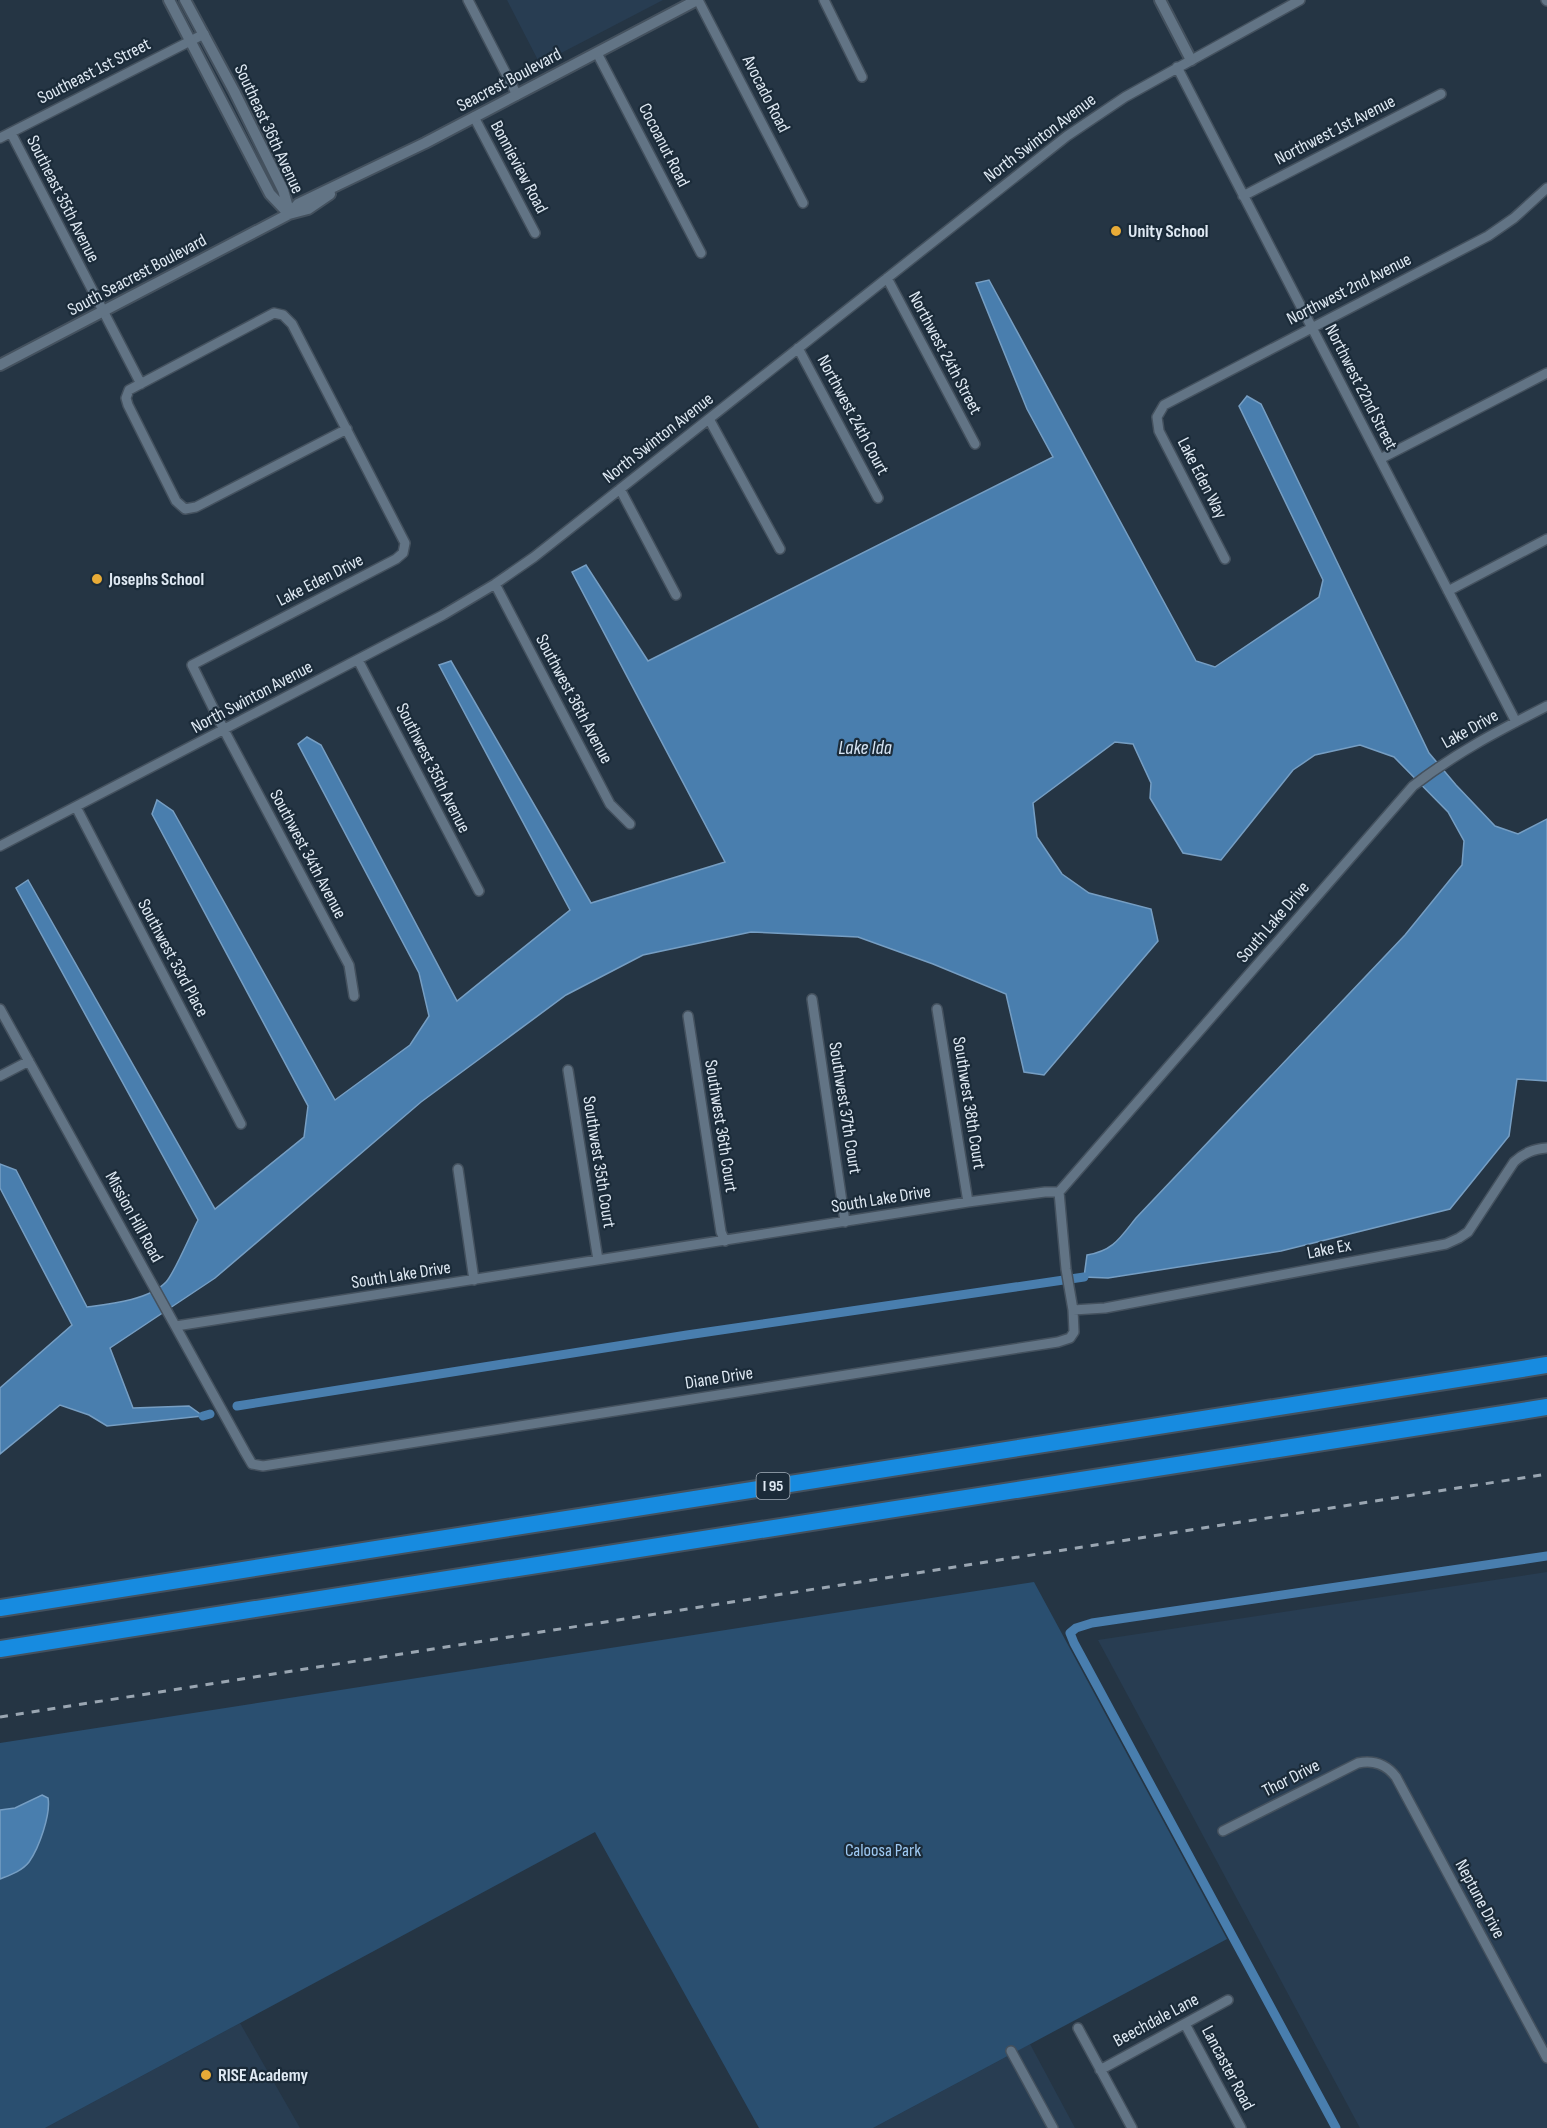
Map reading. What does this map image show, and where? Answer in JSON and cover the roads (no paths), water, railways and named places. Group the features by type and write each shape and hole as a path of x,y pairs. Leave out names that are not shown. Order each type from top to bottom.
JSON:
{"highway":[{"name":"I 95","path":"0,1608 1547,1365"},
{"name":"I 95","path":"0,1650 1547,1407"}],"street":[{"name":"Southeast 36th Avenue","path":"168,0 270,194 290,214"},
{"name":"Southeast 36th Avenue","path":"185,0 234,91 283,190 290,214"},
{"path":"468,0 517,95"},
{"name":"Seacrest Boulevard","path":"290,214 308,209 336,187 698,0"},
{"name":"Avocado Road","path":"698,0 803,203"},
{"path":"824,0 861,77"},
{"path":"1160,0 1191,60"},
{"name":"North Swinton Avenue","path":"0,846 358,660 443,615 495,584 620,489 1083,124 1125,97 1300,0"},
{"name":"Southeast 1st Street","path":"0,138 204,34"},
{"name":"Cocoanut Road","path":"597,52 701,253"},
{"name":"Northwest 22nd Street","path":"1177,68 1516,722"},
{"name":"Northwest 1st Avenue","path":"1243,196 1441,93"},
{"name":"Bonnieview Road","path":"474,117 535,233"},
{"name":"Southeast 35th Avenue","path":"11,133 103,311"},
{"name":"Northwest 2nd Avenue","path":"1160,411 1169,401 1488,236 1514,218 1547,188"},
{"name":"South Seacrest Boulevard","path":"0,365 290,214"},
{"name":"Northwest 24th Street","path":"887,278 975,444"},
{"path":"103,311 141,384 129,390 126,398 128,405 176,501 185,509 196,507 347,429"},
{"name":"Lake Eden Drive","path":"141,384 274,314 283,315 292,324 405,543 403,552 396,559 192,665 224,730"},
{"name":"Northwest 24th Court","path":"798,348 878,498"},
{"path":"1380,459 1547,373"},
{"name":"Lake Eden Way","path":"1160,411 1157,417 1159,431 1225,560"},
{"path":"709,419 780,549"},
{"path":"620,489 676,595"},
{"path":"1448,591 1547,539"},
{"name":"Southwest 36th Avenue","path":"495,584 610,804 630,824"},
{"name":"Southwest 35th Avenue","path":"358,660 479,891"},
{"name":"Lake Drive","path":"1413,786 1445,761 1547,706"},
{"name":"Southwest 34th Avenue","path":"224,730 349,965 354,996"},
{"name":"South Lake Drive","path":"176,1326 968,1202 1059,1192 1413,786"},
{"name":"Southwest 33rd Place","path":"76,807 241,1124"},
{"name":"Southwest 37th Court","path":"812,999 845,1222"},
{"name":"Mission Hill Road","path":"0,1009 239,1441"},
{"name":"Southwest 38th Court","path":"937,1009 968,1202"},
{"name":"Southwest 36th Court","path":"688,1016 724,1241"},
{"path":"0,1076 29,1061"},
{"name":"Southwest 35th Court","path":"568,1070 598,1260"},
{"name":"Lake Ex","path":"1073,1310 1105,1308 1446,1244 1460,1239 1478,1219 1514,1162 1524,1154 1547,1148"},
{"path":"458,1169 474,1280"},
{"name":"Diane Drive","path":"239,1441 252,1464 263,1466 1070,1338 1074,1332 1073,1310 1066,1269 1059,1192"},
{"name":"Thor Drive","path":"1222,1830 1358,1763 1376,1763"},
{"name":"Neptune Drive","path":"1376,1763 1388,1768 1396,1777 1547,2058"},
{"name":"Beechdale Lane","path":"1100,2070 1228,2000"},
{"name":"Lancaster Road","path":"1185,2024 1241,2128"},
{"path":"1078,2028 1132,2128"},
{"path":"1011,2051 1053,2128"}],"water":[{"name":"Lake Ida","path":"989,280 1196,661 1215,667 1319,597 1323,580 1239,406 1247,396 1261,404 1429,753 1495,826 1518,834 1547,819 1547,1081 1517,1079 1509,1136 1450,1209 1281,1251 1108,1278 1084,1277 1087,1255 1110,1247 1120,1237 1405,935 1462,865 1464,841 1448,812 1394,757 1360,745 1315,755 1293,770 1221,860 1183,853 1150,798 1151,783 1133,744 1115,742 1033,803 1037,837 1062,874 1089,893 1151,909 1158,941 1044,1075 1024,1072 1006,994 858,937 751,932 643,955 566,995 421,1102 215,1278 110,1348 133,1408 189,1406 203,1416 107,1426 89,1415 60,1405 0,1454 0,1388 72,1325 0,1188 0,1164 16,1170 87,1307 129,1300 159,1288 173,1271 198,1220 16,888 28,880 215,1209 304,1137 308,1106 152,814 157,800 173,811 335,1100 410,1045 429,1016 419,973 298,744 307,737 321,745 457,1001 570,910 439,665 451,661 591,903 725,862 572,572 586,565 648,661 1053,457 1027,409 976,283"},
{"path":"42,1795 48,1798 48,1813 37,1848 23,1868 0,1879 0,1810 15,1808"}],"waterway":[{"path":"237,1406 687,1335 1084,1277"},
{"path":"203,1416 210,1414"},
{"path":"1336,2128 1070,1633 1076,1628 1092,1623 1547,1556"}],"railway":[{"path":"0,1717 1547,1474"}],"place":[{"name":"Unity School","path":"1116,231"},
{"name":"Josephs School","path":"97,579"},
{"name":"RISE Academy","path":"206,2075"}],"park label":[{"name":"Caloosa Park","path":"883,1850"}]}
